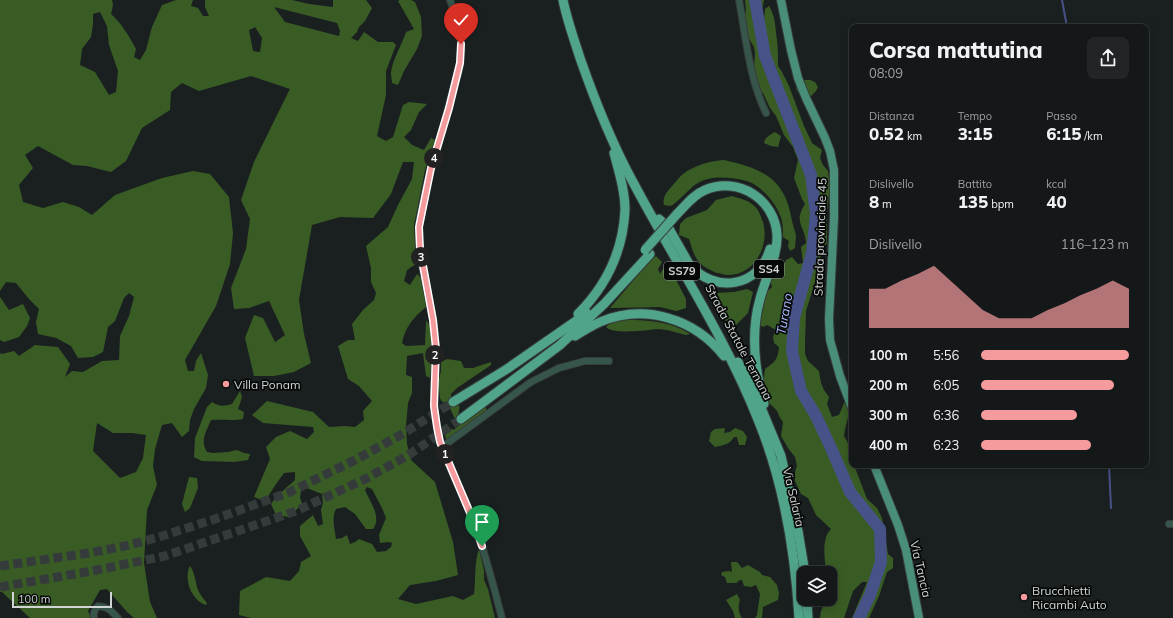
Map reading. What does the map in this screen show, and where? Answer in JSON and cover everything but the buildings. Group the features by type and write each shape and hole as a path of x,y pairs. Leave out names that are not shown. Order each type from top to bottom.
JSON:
{"highway":[{"name":"Strada Statale Ternana","path":"563,0 566,15 596,105 633,183 730,356 744,386"},
{"path":"555,336 583,309 598,291 613,264 619,248 623,231 625,210 622,182 609,132"},
{"name":"Strada Statale Ternana","path":"620,156 637,181 659,219 747,378 773,436"},
{"name":"SS4","path":"679,216 691,198 697,194 710,188 729,186 746,190 757,196 766,205 772,216 777,234 776,246 757,309 755,345 759,386 773,436"},
{"path":"461,419 560,345 604,304 648,252 679,216 700,199 712,193 725,191 738,192 756,202 764,212 769,223 771,246 759,269 744,280 731,284 724,284 701,276 689,264 668,227 659,219"},
{"path":"454,402 507,369 576,321 648,252"},
{"path":"560,345 600,322 615,317 636,314 667,317 686,324 716,346 744,386"},
{"name":"Via Salaria","path":"744,386 773,460 790,533 799,618"},
{"name":"Via Salaria","path":"773,436 781,456 798,531 803,566"},
{"path":"807,606 808,618"}],"main road":[{"name":"Strada provinciale 45","path":"781,0 790,50 798,78 825,138 832,161 834,182 834,218 830,287 830,340 840,376 849,400"},
{"name":"Via Tancia","path":"875,468 898,525 906,550 919,618"}],"street":[{"path":"450,0 454,11 461,44 460,63 449,108 431,168 419,227 420,249 433,320 436,349 434,406 437,427 442,447 473,520 502,618"},
{"path":"738,0 752,75 760,102 766,113"},
{"path":"442,447 531,382 558,368 585,361 609,361"},
{"path":"94,618 93,614 98,606 105,606 118,618"}],"green space":[{"path":"0,0 112,0 113,5 111,14 125,30 136,49 134,57 140,60 146,50 152,27 162,5 176,0 193,0 191,6 198,8 203,16 209,16 205,7 205,0 292,0 333,7 333,0 366,0 372,8 365,21 351,38 358,41 364,32 378,42 393,42 396,45 386,71 386,95 377,136 386,141 393,137 403,105 409,102 427,104 419,112 411,130 404,137 412,145 424,150 431,138 435,140 425,170 414,225 416,264 407,270 404,281 410,285 417,274 421,278 426,307 405,332 402,343 406,346 425,345 426,320 431,327 433,356 430,378 426,376 423,353 407,356 406,375 412,377 412,393 408,403 406,425 407,444 411,460 435,482 453,542 458,575 436,581 410,585 398,599 416,604 453,596 463,600 474,594 477,554 479,549 484,571 484,580 488,589 495,618 251,618 239,615 240,591 266,577 290,581 299,571 301,562 311,556 300,536 300,526 313,515 318,526 323,524 321,510 323,503 322,494 302,486 300,497 302,504 289,517 276,515 271,504 277,496 295,480 295,472 284,473 265,501 254,497 270,459 266,447 276,437 290,431 307,439 314,432 313,427 263,423 252,415 267,401 313,412 329,427 355,427 364,420 363,411 372,401 359,386 348,379 338,346 348,340 355,340 352,324 363,310 374,300 376,293 371,282 371,268 366,246 388,227 412,179 414,162 403,162 391,194 373,218 340,217 312,225 299,300 304,334 311,363 294,372 274,376 254,376 245,338 254,315 263,318 275,342 285,335 269,301 249,308 234,309 231,288 246,249 250,219 241,200 254,162 290,89 251,76 199,91 182,83 171,92 170,110 142,128 126,161 111,172 87,166 73,165 38,146 25,155 33,168 19,185 23,202 43,208 63,202 79,207 92,215 115,195 162,178 193,171 210,174 229,197 233,233 230,264 216,306 185,360 188,371 194,371 196,361 201,353 208,375 206,388 194,409 190,420 189,431 182,437 172,423 162,425 155,449 153,466 157,485 147,510 144,563 150,602 157,618 134,618 107,589 100,590 88,611 91,618 30,618 2,592 0,592 0,353 2,354 14,351 19,356 35,345 58,347 70,364 65,377 72,371 83,372 102,361 119,360 120,336 129,316 134,297 129,293 124,298 115,321 108,327 103,352 93,357 78,358 71,346 56,338 38,334 36,322 39,309 16,283 6,282 0,291","holes":["274,7 337,23 340,31 339,36 285,22","100,12 107,26 109,45 118,71 116,92 109,95 95,72 80,65 82,49 91,37 93,14","255,27 262,38 260,52 253,51 249,30","97,423 113,433 146,435 143,458 136,472 120,478 93,451","367,487 372,489 386,518 379,535 380,543 392,543 391,547 386,551 377,552 372,544 359,539 350,544 347,535 336,539 334,528 336,509 345,507 355,514 366,529 373,529 376,515 365,490"]},
{"path":"411,0 415,2 421,17 422,36 417,49 404,71 398,85 392,83 391,73 393,63 406,32 414,29 398,1"},
{"path":"745,0 764,0 762,19 764,21 765,9 769,6 774,19 778,47 778,66 789,86 812,143 822,150 820,158 828,171 830,187 827,212 827,243 821,252 821,263 806,311 805,354 808,361 819,371 821,383 829,397 827,404 832,417 839,415 845,401 849,404 849,413 844,436 849,446 849,468 855,468 867,499 877,508 882,518 888,554 893,558 893,568 887,572 879,596 869,618 852,618 867,582 862,582 853,591 844,618 820,618 823,606 837,606 837,566 825,566 824,550 826,538 831,529 816,515 808,498 801,494 795,481 797,466 795,457 781,436 783,422 777,411 770,404 765,391 765,369 775,360 778,355 779,347 774,343 773,337 776,330 767,325 763,327 760,325 764,295 772,287 770,279 772,273 783,267 786,260 792,257 798,264 803,263 801,247 806,243 800,216 805,204 794,178 798,160 793,147 784,135 776,116 770,108 763,93 751,85 753,77 756,73 754,68 755,54 754,47 744,30 743,21 746,10"},
{"path":"803,80 815,82 818,87 811,96 801,97 796,89 797,83"},
{"path":"775,132 781,136 778,147 764,143 770,135"},
{"path":"724,160 738,163 761,172 778,185 789,206 796,236 795,248 790,251 788,246 789,241 783,237 780,215 771,199 757,186 747,181 734,178 714,178 702,181 695,185 673,205 664,205 665,195 683,174 692,168 703,164"},
{"path":"732,196 748,201 756,208 763,222 765,231 762,250 752,265 745,271 727,275 717,273 699,262 695,256 689,239 679,235 680,224 686,218 707,210 716,200"},
{"path":"656,256 662,262 658,269 660,274 667,263 673,266 673,274 686,299 686,308 676,311 660,307 610,308 648,263"},
{"path":"747,289 753,292 748,313 736,325 727,322 711,298 714,293 734,292"},
{"path":"0,297 9,310 23,304 30,318 27,326 19,337 4,342 0,340"},
{"path":"627,320 660,322 676,327 690,334 686,335 658,329 616,331 606,327 613,322"},
{"path":"447,359 461,361 464,368 473,368 491,362 491,365 457,388 451,394 451,399 459,406 458,418 463,422 470,419 486,405 486,414 456,436 446,439 444,430 454,430 458,426 449,406 446,402 442,402 440,398 439,379 441,362"},
{"path":"240,391 242,397 238,409 244,412 243,419 211,420 204,436 204,444 207,452 228,452 237,450 250,454 248,460 234,462 202,461 194,457 195,438 207,407 212,402 222,406 232,404"},
{"path":"725,428 724,433 730,432 735,428 743,431 747,437 745,445 739,445 737,437 734,437 728,443 715,447 709,441 711,432 715,429"},
{"path":"189,477 197,478 198,488 190,508 185,512 182,504"},
{"path":"731,562 737,562 742,568 748,565 760,572 762,575 770,577 777,585 779,593 778,600 763,607 762,618 755,618 757,615 760,594 756,585 751,587 744,586 742,580 736,583 727,583 725,577 721,575 722,572 732,572"},
{"path":"190,566 194,574 198,590 207,603 206,605 197,599 190,589 188,583 188,571"},
{"path":"737,594 740,600 739,609 742,618 735,618 733,611 726,600"}],"waterway":[{"name":"Turano","path":"755,0 765,56 811,175 816,214 812,253 794,318 792,351 801,391 816,416 850,492 880,529 881,562 870,595 859,618"},
{"path":"1062,0 1066,24"},
{"path":"1109,468 1111,508"}],"tunnel":[{"path":"0,566 89,553 125,546 215,519 290,492 355,460 399,436 453,402"},
{"path":"0,587 92,571 165,556 296,511 365,479 407,456 461,419"}],"place":[{"name":"Villa Ponam","path":"226,384"},
{"name":"Brucchietti Ricambi Auto","path":"1024,597"}],"route":[{"path":"461,44 462,53 460,63 423,200 419,227 420,249 433,320 436,349 434,406 437,427 440,442 473,520 482,546"}]}
